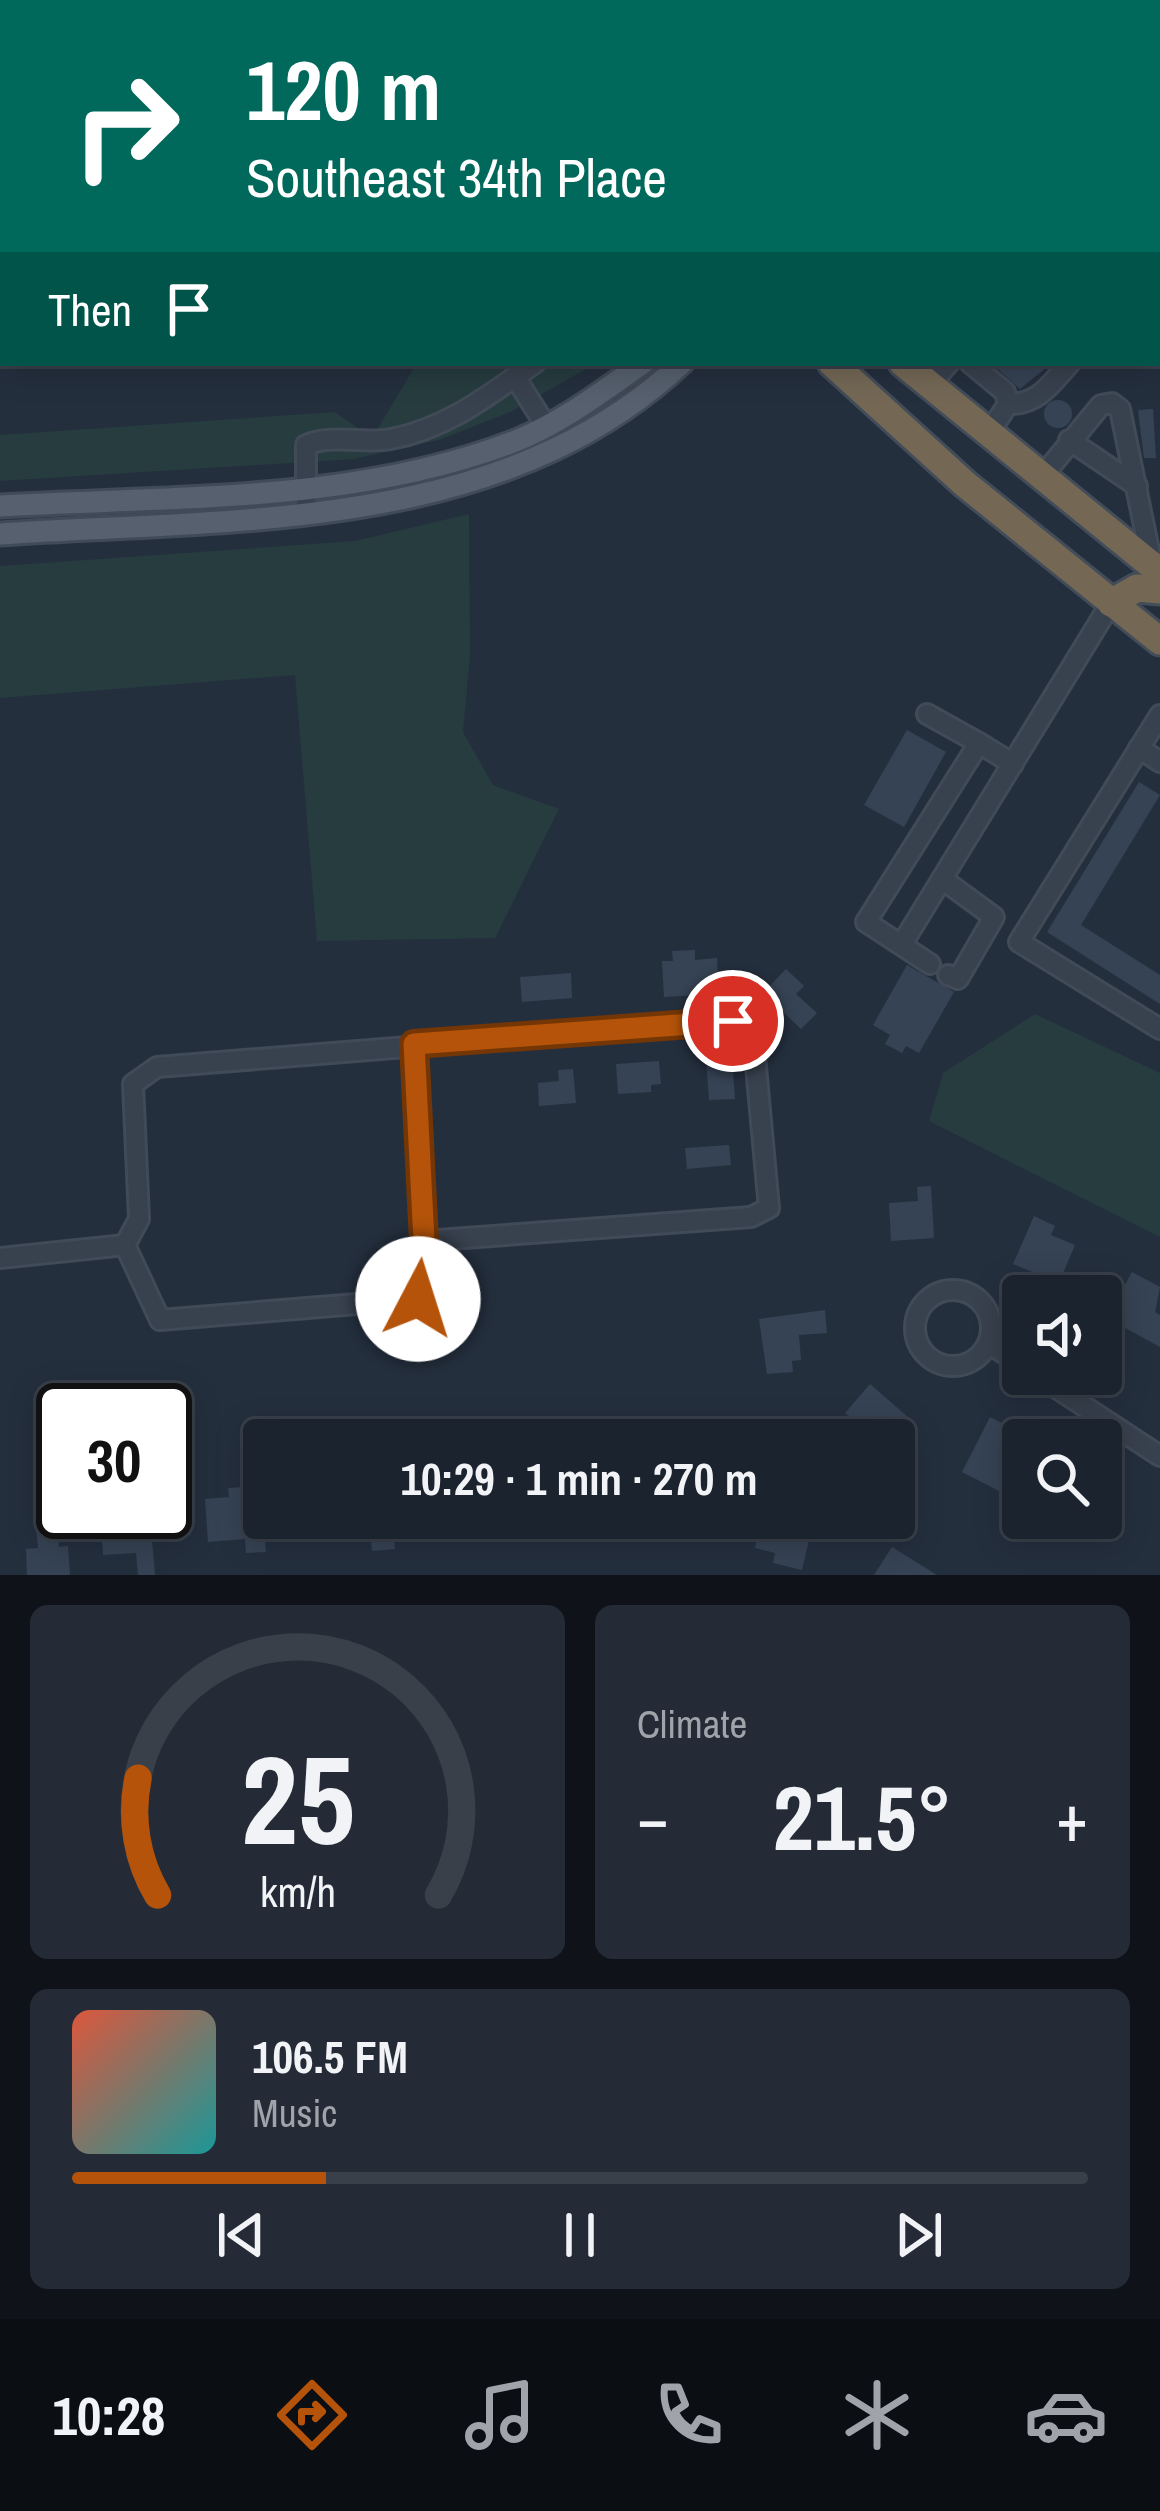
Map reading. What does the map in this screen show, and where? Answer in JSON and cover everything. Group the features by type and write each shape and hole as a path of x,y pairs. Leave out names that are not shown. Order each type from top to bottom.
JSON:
{"highway":[{"path":"835,366 965,484 1160,641"},
{"path":"906,366 1157,576 1111,603"}],"main road":[{"path":"0,506 304,487 416,471 546,425 638,366"},
{"path":"0,534 305,513 437,494 557,447 656,387 679,366"}],"street":[{"path":"929,386 946,366"},
{"path":"974,366 1005,392 1008,404"},
{"path":"987,436 1008,404 1040,397 1067,366"},
{"path":"305,513 306,445 319,440 397,438 447,423 521,369 546,425"},
{"path":"1040,479 1101,405 1112,403 1120,409 1157,576"},
{"path":"1069,440 1137,486"},
{"path":"902,944 1111,603"},
{"path":"927,714 1012,764"},
{"path":"1160,714 1019,942 1160,1029"},
{"path":"930,964 866,922 979,743"},
{"path":"1138,748 1160,762"},
{"path":"942,880 994,916 953,977"},
{"path":"125,1245 139,1219 133,1084 157,1067 733,1021 753,1034 769,1208 751,1217 424,1241"},
{"path":"125,1245 160,1320 418,1296 424,1241 414,1044"},
{"path":"0,1258 125,1245"},
{"path":"959,1287 969,1290 987,1307 989,1344 961,1367 929,1362 917,1332 921,1307 937,1293 959,1287"},
{"path":"989,1344 1002,1352"},
{"path":"1067,1395 1160,1456"}],"green space":[{"path":"415,366 592,366 510,412 439,440 354,459 0,481 0,435 335,412 372,438"},
{"path":"469,514 470,656 463,732 493,785 559,809 495,938 317,941 295,675 0,698 0,566 355,541"},
{"path":"1035,1014 1160,1073 1160,1237 929,1121 943,1073"}],"building":[{"path":"994,366 1048,366 1020,389"},
{"path":"1058,400 1068,404 1072,414 1068,424 1058,428 1048,424 1044,414 1048,404"},
{"path":"1153,409 1156,458 1144,458 1138,410"},
{"path":"907,730 946,752 904,827 864,805"},
{"path":"1139,782 1160,795 1081,925 1160,975 1160,1004 1047,932"},
{"path":"695,950 695,960 717,958 719,994 664,997 662,961 673,961 672,951"},
{"path":"907,965 954,992 919,1053 906,1046 902,1053 885,1044 890,1035 873,1025"},
{"path":"786,969 804,986 796,994 817,1013 801,1029 763,993"},
{"path":"571,973 572,998 522,1002 520,977"},
{"path":"732,1058 735,1099 709,1100 706,1059"},
{"path":"659,1061 661,1084 651,1085 651,1092 618,1094 616,1064"},
{"path":"573,1069 576,1103 539,1106 538,1083 559,1081 558,1070"},
{"path":"729,1145 731,1165 687,1169 685,1148"},
{"path":"931,1186 934,1238 891,1241 889,1203 918,1201 917,1187"},
{"path":"1034,1216 1055,1226 1051,1235 1075,1245 1062,1275 1040,1275 1013,1264"},
{"path":"1132,1272 1160,1287 1155,1312 1160,1315 1160,1347 1122,1326 1122,1290"},
{"path":"825,1310 827,1333 799,1335 801,1360 792,1361 793,1372 767,1374 759,1319"},
{"path":"870,1384 909,1418 852,1419 845,1413"},
{"path":"990,1417 1002,1423 1002,1492 962,1472"},
{"path":"243,1487 245,1539 208,1542 205,1499 229,1497 228,1488"},
{"path":"37,1539 58,1539 59,1547 68,1546 70,1575 27,1575 26,1549 38,1548"},
{"path":"102,1539 167,1539 152,1540 155,1575 138,1575 136,1553 103,1555"},
{"path":"245,1539 265,1539 266,1552 246,1553"},
{"path":"350,1539 394,1539 395,1549 372,1551 371,1540"},
{"path":"757,1539 809,1539 802,1570 773,1563 775,1553 755,1548"},
{"path":"892,1547 937,1575 874,1575"}],"route":[{"path":"418,1299 424,1241 414,1044 733,1021"}]}
